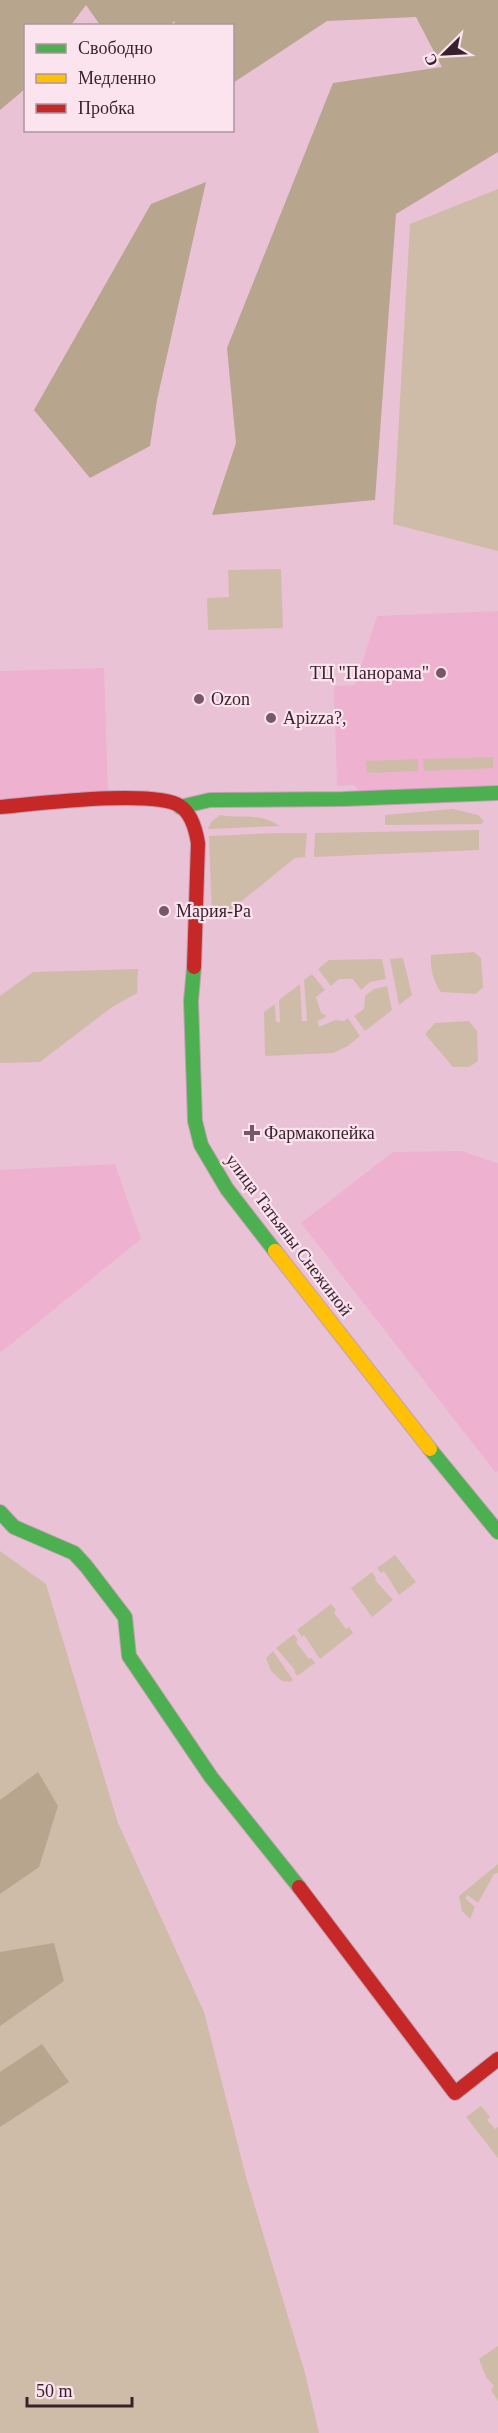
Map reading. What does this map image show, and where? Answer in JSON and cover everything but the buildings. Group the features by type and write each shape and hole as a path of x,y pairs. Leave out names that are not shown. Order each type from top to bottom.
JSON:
{"street":[{"path":"0,807 148,797 180,807 210,800 498,794"},
{"name":"улица Татьяны Снежиной","path":"180,807 194,827 198,843 195,952 190,1001 195,1121 201,1145 227,1189 415,1431 498,1532"},
{"path":"0,1512 14,1527 74,1553 86,1566 125,1617 129,1656 212,1777 309,1900 455,2093 498,2059"}],"shaded area":[{"path":"0,0 498,0 498,152 396,214 375,500 212,515 236,443 227,348 333,83 442,67 416,17 327,21 234,82 234,24 174,24 175,21 170,24 99,24 86,5 72,24 24,24 24,90 0,110"},
{"path":"206,182 157,400 150,446 90,478 34,410 151,204"},
{"path":"498,189 498,551 393,524 410,224"},
{"path":"281,569 283,628 208,630 207,598 229,597 228,570"},
{"path":"498,611 498,791 364,796 354,785 337,786 334,686 355,685 377,616"},
{"path":"104,668 108,793 0,799 0,671"},
{"path":"493,757 493,768 424,771 423,759"},
{"path":"418,759 418,771 367,773 366,761"},
{"path":"453,809 478,815 484,821 481,824 385,825 385,815"},
{"path":"220,815 258,817 280,826 208,829 211,822"},
{"path":"479,830 479,850 314,857 315,833"},
{"path":"307,833 305,857 295,858 221,918 217,920 212,917 209,836"},
{"path":"474,952 481,958 483,987 476,994 441,992 433,974 431,955"},
{"path":"403,958 412,995 399,1005 390,959"},
{"path":"382,959 386,979 370,982 361,990 353,979 339,979 331,986 318,969 329,960"},
{"path":"138,969 137,993 112,1007 40,1062 0,1063 0,996 33,972"},
{"path":"312,974 325,990 316,997 321,1013 327,1016 318,1021 319,1027 335,1020 344,1021 348,1018 360,1036 348,1046 333,1053 265,1056 264,1012 275,1004 276,1022 280,1022 279,1000 300,984 302,1021 307,1021 304,980"},
{"path":"387,986 392,1010 365,1031 354,1016 364,1009 365,996 374,989"},
{"path":"469,1021 477,1031 478,1061 469,1067 453,1067 425,1034 435,1023"},
{"path":"461,1151 498,1163 498,1471 496,1473 301,1223 393,1152"},
{"path":"115,1164 141,1239 0,1353 0,1170"},
{"path":"0,1551 46,1584 118,1823 204,2012 246,2177 305,2373 319,2433 0,2433"},
{"path":"395,1555 416,1582 399,1595 384,1571 381,1573 377,1568"},
{"path":"372,1572 375,1580 393,1600 372,1617 351,1588"},
{"path":"331,1604 336,1610 334,1613 346,1629 349,1627 353,1633 320,1659 304,1635 302,1637 297,1630"},
{"path":"294,1634 298,1640 296,1642 315,1663 297,1676 295,1670 276,1648"},
{"path":"273,1651 293,1680 290,1682 282,1681 271,1671 266,1658"},
{"path":"38,1772 58,1806 39,1867 0,1894 0,1800"},
{"path":"498,1864 498,1873 494,1874 478,1903 468,1895 465,1898 475,1907 470,1919 462,1911 459,1896"},
{"path":"54,1943 64,1981 0,2026 0,1952"},
{"path":"42,2044 69,2082 0,2127 0,2072"},
{"path":"481,2106 490,2117 487,2120 495,2129 498,2127 498,2158 466,2117"},
{"path":"498,2346 498,2401 491,2390 494,2386 486,2377 479,2359"}],"traffic: fast":[{"path":"180,807 210,800 343,799 498,793"},
{"path":"194,967 191,1001 195,1121 201,1145 227,1189 275,1251"},
{"path":"430,1449 498,1532"},
{"path":"0,1512 14,1527 74,1553 86,1566 125,1617 129,1656 211,1777 299,1887"}],"traffic: slow":[{"path":"275,1251 430,1449"}],"traffic: jam":[{"path":"0,807 121,798 166,801 184,809 192,823 198,843 194,967"},
{"path":"299,1887 455,2093 498,2059"}],"place":[{"name":"ТЦ \"Панорама\"","path":"441,673"},
{"name":"Ozon","path":"199,699"},
{"name":"Apizza?,","path":"271,718"},
{"name":"Мария-Ра","path":"164,911"},
{"name":"Фармакопейка","path":"252,1133"}]}
